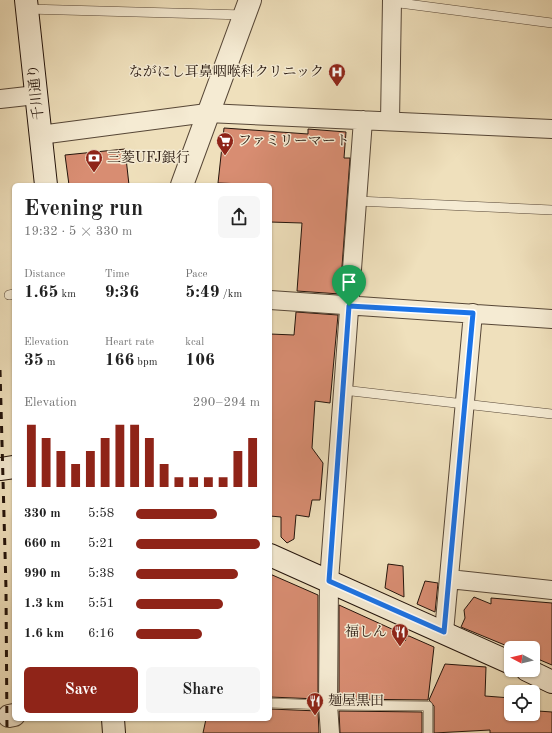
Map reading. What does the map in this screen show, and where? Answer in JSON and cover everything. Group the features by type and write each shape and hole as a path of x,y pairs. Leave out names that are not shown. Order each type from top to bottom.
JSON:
{"main road":[{"name":"千川通り","path":"26,4 46,183"},
{"path":"183,183 247,8"},
{"path":"0,469 12,467"},
{"path":"272,556 504,660"},
{"path":"540,676 552,682"},
{"path":"113,721 114,733"}],"street":[{"path":"390,121 392,1"},
{"path":"0,99 36,95"},
{"path":"40,135 208,112 552,129"},
{"path":"330,733 328,705 329,581 363,120"},
{"path":"272,300 552,318"},
{"path":"444,632 473,313"},
{"path":"449,579 552,590"}],"lane":[{"path":"392,1 552,23"},
{"path":"26,4 247,8"},
{"path":"357,201 552,210"},
{"path":"343,390 552,414"},
{"path":"272,703 428,706 428,733"}],"building":[{"path":"224,128 308,134 308,129 346,132 344,158 350,158 340,294 297,291 302,223 272,222 272,183 218,183"},
{"path":"125,149 129,183 69,183 65,155"},
{"path":"296,312 338,315 330,403 315,401 312,448 323,463 320,500 312,500 309,517 296,515 294,539 287,543 281,537 281,517 272,516 272,334 294,335"},
{"path":"388,564 403,566 404,597 385,588"},
{"path":"272,575 318,595 318,699 272,697"},
{"path":"425,581 438,583 435,612 417,604"},
{"path":"474,597 491,604 491,598 552,603 552,665 540,660 540,641 504,641 504,645 461,627 465,618 464,610"},
{"path":"339,605 405,635 405,641 407,636 409,636 434,647 428,700 339,699"},
{"path":"445,664 486,667 485,696 504,697 504,721 540,721 540,711 552,712 552,733 490,733 490,730 434,733 434,706 429,700"},
{"path":"272,709 318,711 319,733 203,733 206,721 272,721"},
{"path":"339,711 422,712 422,733 340,733"}],"railway":[{"path":"0,370 6,589 7,733"}],"place":[{"name":"ながにし耳鼻咽喉科クリニック","path":"337,87"},
{"name":"ファミリーマート","path":"225,156"},
{"name":"三菱UFJ銀行","path":"94,173"},
{"name":"福しん","path":"400,647"},
{"name":"麺屋黒田","path":"315,716"}],"route":[{"path":"349,306 473,313 444,632 329,581 349,306"}]}
